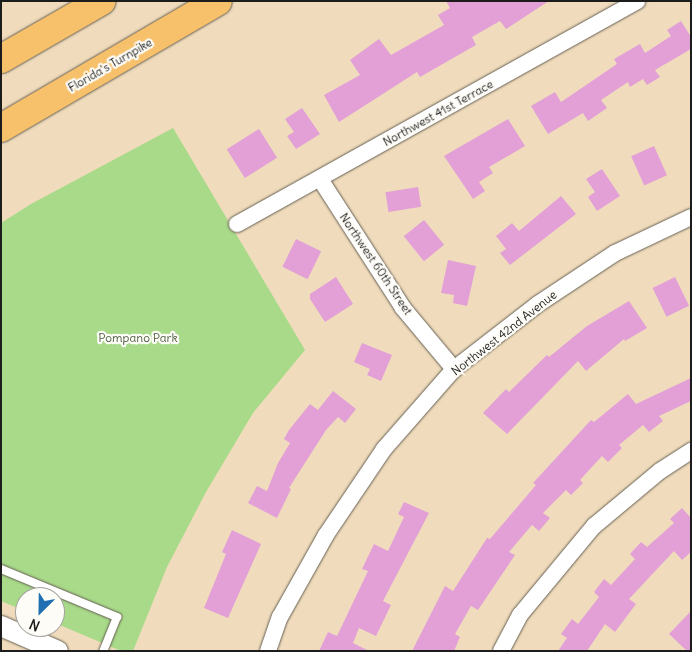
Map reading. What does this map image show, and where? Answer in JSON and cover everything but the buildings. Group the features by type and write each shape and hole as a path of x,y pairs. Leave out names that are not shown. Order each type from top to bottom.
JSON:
{"highway":[{"path":"1,59 102,1"},
{"name":"Florida's Turnpike","path":"1,128 218,1"}],"street":[{"name":"Northwest 41st Terrace","path":"237,224 638,1"},
{"name":"Northwest 60th Street","path":"320,179 403,308 454,369"},
{"name":"Northwest 42nd Avenue","path":"268,651 280,617 326,536 384,450 454,369 538,304 615,253 691,217"},
{"path":"501,651 520,615 594,526 660,471 691,451"},
{"path":"1,626 58,651"}],"lane":[{"path":"1,568 117,617 103,651"}],"green space":[{"name":"Pompano Park","path":"173,128 305,350 253,413 206,492 167,567 133,651 121,651 65,627 65,587 15,587 15,607 1,601 1,223 31,204"}]}
